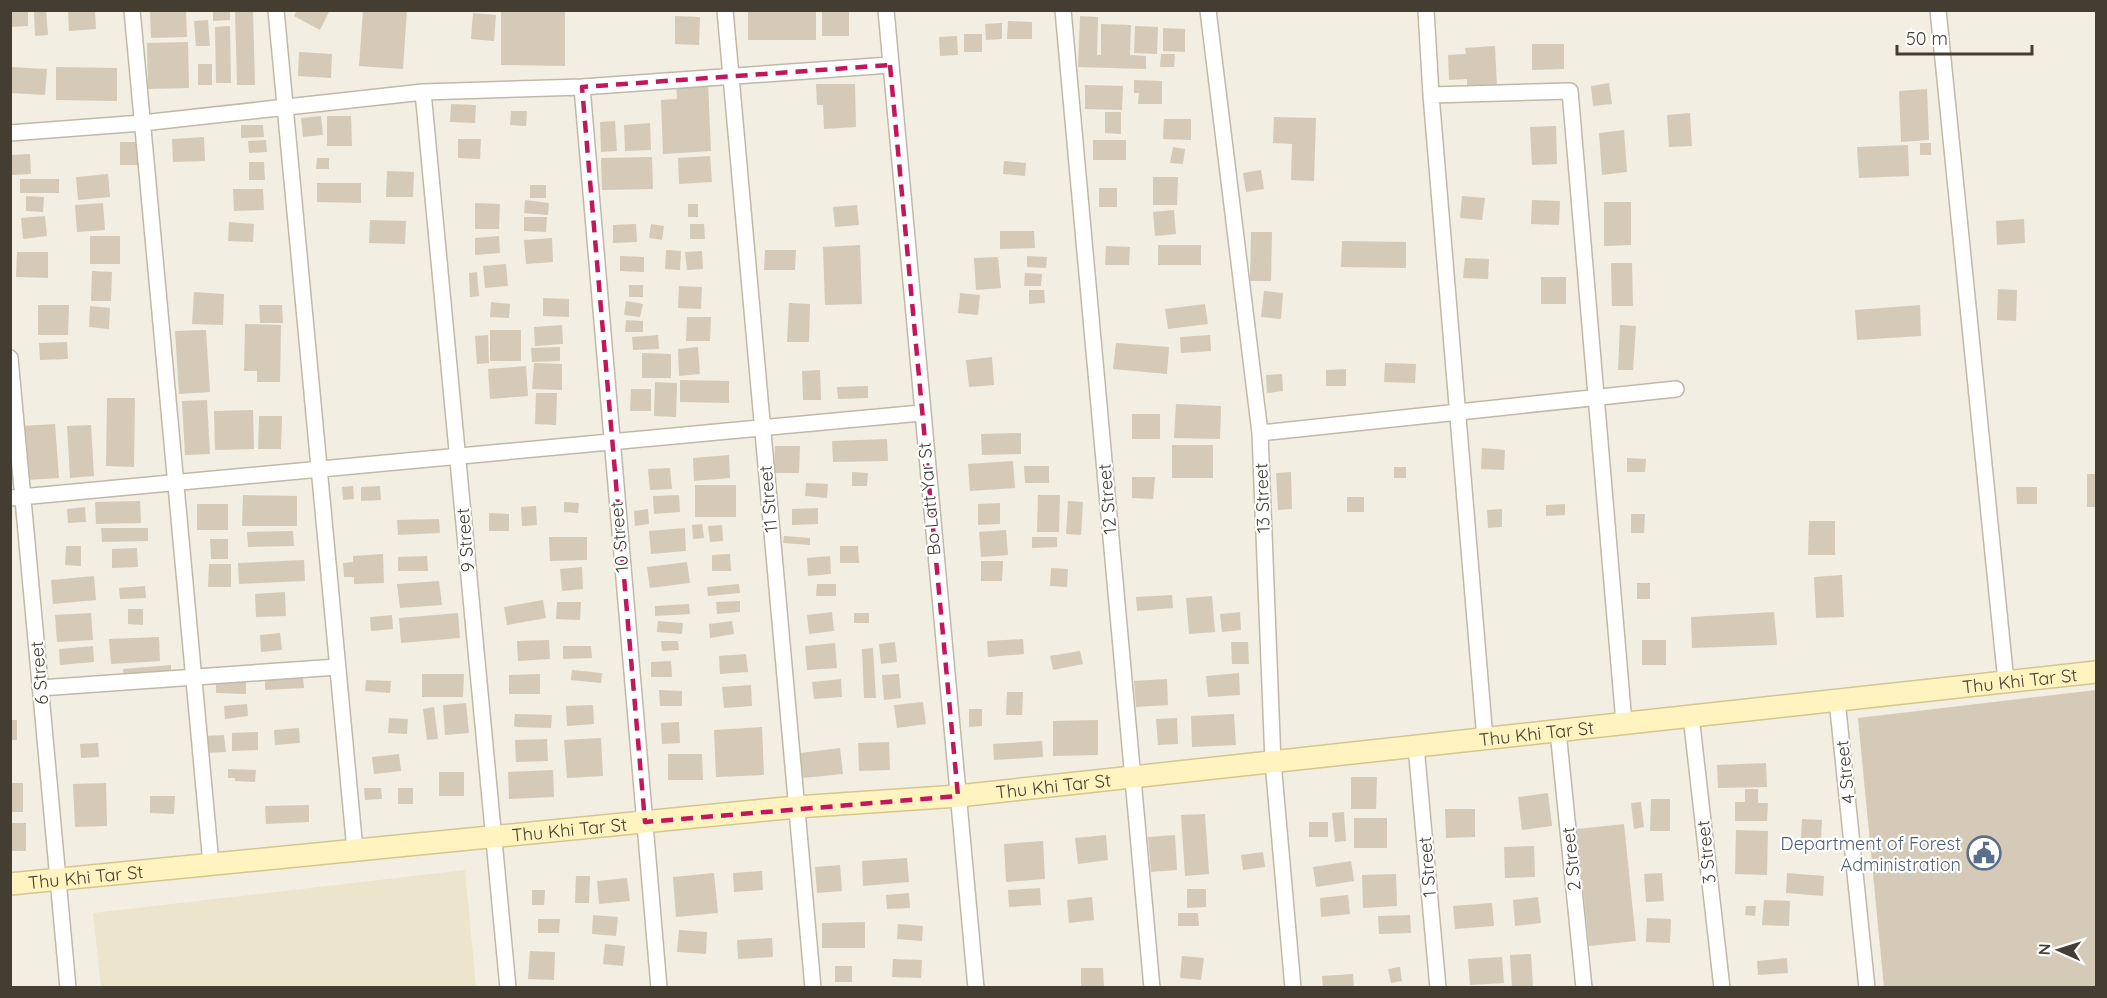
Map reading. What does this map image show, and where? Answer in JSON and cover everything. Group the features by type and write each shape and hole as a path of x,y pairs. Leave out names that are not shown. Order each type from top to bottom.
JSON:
{"street":[{"path":"132,10 211,864"},
{"path":"276,10 354,850"},
{"name":"11 Street","path":"725,10 813,987"},
{"name":"Bo Latt Yar St","path":"886,10 921,413 976,987"},
{"name":"12 Street","path":"1063,10 1152,987"},
{"name":"13 Street","path":"1208,10 1260,433 1273,762 1293,987"},
{"path":"1426,10 1431,95 1485,739"},
{"path":"1938,10 2007,682"},
{"path":"10,133 142,123 423,92 582,87 890,65"},
{"name":"10 Street","path":"582,87 659,987"},
{"name":"9 Street","path":"423,92 508,987"},
{"path":"1431,95 1570,92 1624,723"},
{"name":"6 Street","path":"10,358 16,498 40,688 68,987"},
{"path":"1260,433 1676,389"},
{"path":"16,498 921,413"},
{"path":"40,688 337,667"},
{"name":"Thu Khi Tar St","path":"10,884 796,807 958,796 2097,672"},
{"name":"4 Street","path":"1837,700 1867,987"},
{"name":"3 Street","path":"1691,716 1722,987"},
{"name":"2 Street","path":"1558,730 1584,987"},
{"name":"1 Street","path":"1416,746 1438,987"}],"highlighted area":[{"path":"890,65 958,796 645,822 582,87"}],"shaded area":[{"path":"465,870 476,987 101,987 93,913"}],"building":[{"path":"10,10 28,10 28,26 10,27"},
{"path":"46,10 48,35 35,36 34,11"},
{"path":"68,10 95,10 96,29 69,31"},
{"path":"150,10 186,10 187,37 151,38"},
{"path":"213,10 230,10 230,20 213,21"},
{"path":"235,10 253,10 255,85 237,85"},
{"path":"297,10 327,10 329,12 320,30 294,16"},
{"path":"363,10 407,10 403,69 359,66"},
{"path":"501,10 565,10 565,66 501,65"},
{"path":"748,11 816,11 816,40 748,40"},
{"path":"822,11 849,11 849,36 822,36"},
{"path":"473,13 496,15 494,41 471,39"},
{"path":"675,16 700,17 699,45 675,44"},
{"path":"1080,16 1098,17 1097,55 1101,55 1101,24 1131,25 1130,55 1146,56 1146,69 1078,67"},
{"path":"208,20 210,46 196,46 194,21"},
{"path":"1008,21 1032,22 1032,39 1007,39"},
{"path":"1002,23 1002,39 986,40 985,24"},
{"path":"230,26 231,83 216,83 215,27"},
{"path":"1135,26 1158,27 1157,54 1134,53"},
{"path":"1163,28 1185,29 1185,52 1163,51"},
{"path":"964,34 982,34 982,52 964,52"},
{"path":"957,36 958,55 940,56 939,37"},
{"path":"188,42 189,88 148,89 147,43"},
{"path":"1532,44 1564,44 1564,69 1532,70"},
{"path":"1495,46 1497,88 1467,90 1467,79 1449,80 1448,55 1466,54 1465,48"},
{"path":"299,52 332,54 331,78 298,76"},
{"path":"1161,54 1175,54 1174,67 1160,67"},
{"path":"198,64 212,64 212,85 198,85"},
{"path":"11,67 47,69 45,95 10,93"},
{"path":"56,67 117,68 117,101 56,100"},
{"path":"1134,80 1162,81 1162,104 1138,104 1139,93 1134,93"},
{"path":"708,82 711,151 663,154 661,100 677,99 676,83"},
{"path":"1609,83 1612,104 1593,106 1591,86"},
{"path":"816,84 855,84 856,127 824,129 823,105 817,105"},
{"path":"1085,85 1123,86 1122,110 1085,109"},
{"path":"1927,89 1929,140 1901,142 1899,91"},
{"path":"451,104 476,105 475,123 450,122"},
{"path":"511,111 527,111 526,126 510,125"},
{"path":"1105,112 1121,112 1121,134 1105,133"},
{"path":"1690,113 1692,146 1669,147 1667,115"},
{"path":"321,116 323,135 303,137 301,118"},
{"path":"327,116 351,116 352,146 327,146"},
{"path":"1274,117 1316,118 1314,181 1291,180 1292,144 1273,143"},
{"path":"1164,119 1191,119 1191,140 1163,139"},
{"path":"615,121 617,151 601,152 600,122"},
{"path":"650,123 651,150 625,151 624,125"},
{"path":"241,125 263,125 264,137 241,138"},
{"path":"1556,126 1557,164 1532,165 1530,127"},
{"path":"1624,130 1627,172 1602,175 1599,133"},
{"path":"204,137 205,161 173,162 172,139"},
{"path":"458,139 481,139 480,159 458,158"},
{"path":"266,140 267,152 249,153 248,141"},
{"path":"1093,140 1126,140 1126,160 1093,160"},
{"path":"120,142 141,142 141,165 120,165"},
{"path":"1920,143 1931,143 1931,155 1920,155"},
{"path":"1908,145 1909,176 1859,178 1857,147"},
{"path":"1173,147 1185,149 1183,164 1170,163"},
{"path":"30,154 31,174 10,175 10,155"},
{"path":"710,156 712,182 679,184 678,158"},
{"path":"652,157 653,189 602,190 601,158"},
{"path":"317,158 329,158 329,169 316,169"},
{"path":"1004,161 1026,163 1025,176 1003,174"},
{"path":"249,162 264,162 265,180 249,180"},
{"path":"1261,170 1264,189 1246,192 1243,173"},
{"path":"387,171 414,172 413,197 386,197"},
{"path":"108,174 110,197 78,200 76,177"},
{"path":"1153,177 1178,177 1177,205 1153,205"},
{"path":"20,179 59,179 59,193 20,193"},
{"path":"317,183 361,183 361,203 317,202"},
{"path":"530,185 546,185 546,198 530,198"},
{"path":"1099,188 1117,188 1117,207 1099,207"},
{"path":"233,189 263,189 264,210 234,211"},
{"path":"26,196 44,197 43,212 26,211"},
{"path":"1462,196 1485,198 1482,220 1460,218"},
{"path":"525,200 549,203 548,215 524,213"},
{"path":"1532,200 1560,201 1559,225 1531,224"},
{"path":"1604,202 1631,202 1631,245 1604,246"},
{"path":"103,203 105,230 77,232 75,205"},
{"path":"475,203 500,204 499,229 475,229"},
{"path":"688,204 698,204 698,217 688,217"},
{"path":"857,205 859,225 835,227 833,207"},
{"path":"1174,210 1176,234 1155,236 1153,212"},
{"path":"45,216 47,236 23,239 21,218"},
{"path":"524,217 547,217 546,232 524,231"},
{"path":"2024,219 2025,243 1997,245 1996,221"},
{"path":"370,220 406,221 405,244 369,243"},
{"path":"229,222 254,224 253,242 228,241"},
{"path":"636,224 637,242 613,243 613,225"},
{"path":"651,224 664,226 662,240 649,238"},
{"path":"690,224 704,224 705,239 690,239"},
{"path":"1000,231 1034,231 1035,248 1000,249"},
{"path":"1251,232 1272,232 1271,281 1250,281"},
{"path":"90,236 120,236 120,264 90,264"},
{"path":"499,236 500,253 475,255 475,238"},
{"path":"552,238 553,262 526,264 524,240"},
{"path":"1342,241 1406,242 1406,268 1341,267"},
{"path":"860,245 862,304 825,305 823,247"},
{"path":"1158,245 1201,245 1201,265 1158,265"},
{"path":"1106,246 1130,247 1129,265 1105,265"},
{"path":"666,250 681,251 680,270 665,269"},
{"path":"765,250 796,250 795,270 764,270"},
{"path":"702,251 703,269 687,270 685,252"},
{"path":"17,252 48,252 48,278 16,277"},
{"path":"620,256 644,257 644,272 620,271"},
{"path":"1027,256 1047,257 1046,268 1027,267"},
{"path":"998,257 1001,288 976,290 974,258"},
{"path":"1465,258 1489,259 1488,279 1463,278"},
{"path":"1611,263 1632,263 1633,306 1612,306"},
{"path":"506,264 508,286 485,288 483,266"},
{"path":"92,271 112,272 111,301 91,301"},
{"path":"477,272 479,296 470,297 469,273"},
{"path":"1025,273 1042,274 1041,286 1024,286"},
{"path":"1541,277 1566,277 1566,304 1541,304"},
{"path":"629,285 643,285 643,297 629,297"},
{"path":"679,286 702,287 701,309 678,308"},
{"path":"1998,289 2017,290 2016,321 1997,320"},
{"path":"1029,290 1044,290 1045,303 1029,304"},
{"path":"1264,291 1283,293 1281,319 1261,317"},
{"path":"194,292 224,294 223,325 192,324"},
{"path":"960,293 980,295 978,315 958,313"},
{"path":"543,298 569,299 569,317 543,316"},
{"path":"626,301 643,304 640,317 624,315"},
{"path":"491,302 510,304 509,318 490,317"},
{"path":"789,303 810,304 809,342 787,342"},
{"path":"1205,304 1208,324 1168,329 1165,309"},
{"path":"38,305 69,305 68,335 38,335"},
{"path":"259,305 282,305 283,323 260,323"},
{"path":"1920,305 1921,336 1857,340 1855,310"},
{"path":"90,306 110,308 109,329 89,327"},
{"path":"687,317 711,317 710,341 686,341"},
{"path":"626,320 643,321 643,332 625,332"},
{"path":"245,324 281,325 280,382 257,382 257,371 244,371"},
{"path":"562,325 563,344 535,346 534,327"},
{"path":"1620,325 1636,326 1633,370 1618,370"},
{"path":"206,330 210,392 179,394 175,331"},
{"path":"490,330 521,330 521,361 490,361"},
{"path":"488,335 489,363 477,364 475,336"},
{"path":"658,335 659,349 633,350 632,337"},
{"path":"1210,335 1211,351 1181,353 1180,337"},
{"path":"67,342 68,359 40,360 39,343"},
{"path":"1116,343 1169,347 1167,374 1113,369"},
{"path":"560,347 560,361 532,362 531,348"},
{"path":"698,347 700,374 679,376 678,349"},
{"path":"642,353 671,354 671,378 642,378"},
{"path":"992,357 994,385 969,387 966,360"},
{"path":"534,363 562,364 562,390 532,389"},
{"path":"1385,363 1416,364 1415,383 1384,382"},
{"path":"526,366 528,396 490,399 488,369"},
{"path":"1346,369 1346,386 1326,386 1326,370"},
{"path":"820,370 821,400 803,400 802,371"},
{"path":"1282,374 1283,391 1267,393 1266,375"},
{"path":"680,380 729,381 729,403 680,402"},
{"path":"655,382 677,383 676,417 654,416"},
{"path":"868,386 868,398 838,399 837,387"},
{"path":"631,389 651,389 651,411 630,411"},
{"path":"536,393 557,393 556,425 535,424"},
{"path":"107,398 135,398 134,467 106,466"},
{"path":"207,400 210,454 185,455 182,401"},
{"path":"1176,404 1221,406 1220,439 1174,438"},
{"path":"253,410 254,449 215,450 214,411"},
{"path":"1132,414 1160,414 1160,439 1132,439"},
{"path":"259,416 282,416 281,449 258,449"},
{"path":"55,424 59,478 26,480 22,426"},
{"path":"91,425 94,476 70,478 67,426"},
{"path":"1021,433 1021,454 982,455 981,434"},
{"path":"887,439 888,461 833,462 832,441"},
{"path":"1172,445 1213,445 1213,478 1172,478"},
{"path":"775,446 800,446 799,473 774,473"},
{"path":"1482,448 1505,450 1504,470 1481,469"},
{"path":"729,455 730,478 694,481 693,458"},
{"path":"1627,458 1646,459 1645,472 1627,472"},
{"path":"1013,461 1015,488 970,491 968,464"},
{"path":"1024,466 1049,466 1049,483 1025,483"},
{"path":"1394,467 1406,467 1406,478 1394,478"},
{"path":"670,468 672,489 650,490 648,469"},
{"path":"852,472 868,473 867,486 852,486"},
{"path":"1291,472 1292,509 1278,510 1276,473"},
{"path":"2087,474 2096,474 2096,507 2087,507"},
{"path":"1132,477 1155,477 1153,499 1132,498"},
{"path":"806,483 828,484 827,498 805,496"},
{"path":"695,485 736,485 736,517 695,517"},
{"path":"353,486 354,499 343,500 342,487"},
{"path":"380,486 381,500 361,501 361,487"},
{"path":"2016,487 2037,487 2037,504 2017,504"},
{"path":"243,495 297,496 297,526 242,526"},
{"path":"679,495 680,512 654,514 653,496"},
{"path":"1038,495 1060,495 1059,532 1037,532"},
{"path":"1347,497 1364,497 1364,512 1347,512"},
{"path":"140,501 141,523 96,524 95,502"},
{"path":"1068,501 1083,502 1081,535 1066,534"},
{"path":"564,502 579,503 578,513 564,512"},
{"path":"1000,503 1000,524 978,525 978,504"},
{"path":"197,504 228,504 228,530 197,530"},
{"path":"1565,504 1565,515 1546,516 1546,505"},
{"path":"536,506 537,525 522,526 521,507"},
{"path":"85,507 86,522 68,523 67,509"},
{"path":"818,508 818,524 792,525 792,509"},
{"path":"648,509 649,524 635,526 634,511"},
{"path":"1502,509 1502,527 1488,528 1487,510"},
{"path":"489,513 509,514 509,531 489,531"},
{"path":"1631,514 1645,514 1644,533 1631,533"},
{"path":"439,519 440,533 398,535 397,520"},
{"path":"1809,521 1835,521 1835,555 1808,555"},
{"path":"702,524 704,538 693,539 692,525"},
{"path":"722,525 723,541 710,542 708,526"},
{"path":"101,528 148,528 148,541 102,542"},
{"path":"685,528 686,551 651,554 649,531"},
{"path":"1006,530 1008,555 981,557 979,532"},
{"path":"293,531 294,546 248,547 247,532"},
{"path":"784,536 810,538 810,545 783,543"},
{"path":"549,537 587,537 587,560 550,561"},
{"path":"1032,537 1057,537 1057,547 1032,548"},
{"path":"210,539 228,539 228,559 211,559"},
{"path":"66,546 81,546 81,566 65,565"},
{"path":"840,546 858,546 859,563 840,563"},
{"path":"137,548 138,567 112,568 112,549"},
{"path":"383,554 384,583 354,584 354,577 344,577 343,563 353,562 353,556"},
{"path":"730,554 731,571 712,571 712,555"},
{"path":"427,556 428,571 398,571 398,557"},
{"path":"830,556 831,574 808,576 807,558"},
{"path":"304,560 305,581 239,584 238,563"},
{"path":"981,561 1003,561 1002,581 981,581"},
{"path":"687,562 690,583 650,588 647,567"},
{"path":"209,564 231,564 231,587 208,587"},
{"path":"582,567 583,589 562,591 560,569"},
{"path":"1051,568 1068,569 1067,587 1050,586"},
{"path":"1842,575 1844,617 1816,618 1814,577"},
{"path":"94,576 96,600 53,604 51,580"},
{"path":"439,581 442,605 400,608 397,584"},
{"path":"1637,583 1650,583 1650,599 1637,599"},
{"path":"739,584 740,593 708,596 707,587"},
{"path":"817,584 836,584 836,596 816,596"},
{"path":"145,586 146,598 120,599 119,588"},
{"path":"285,592 286,616 256,617 255,594"},
{"path":"1172,595 1173,608 1137,611 1136,597"},
{"path":"1212,596 1215,632 1189,634 1186,598"},
{"path":"543,600 546,618 507,625 504,607"},
{"path":"740,601 740,612 717,614 716,602"},
{"path":"557,602 581,602 580,620 556,619"},
{"path":"689,604 690,614 655,616 655,606"},
{"path":"128,609 143,609 143,625 128,624"},
{"path":"832,612 834,631 809,634 807,615"},
{"path":"1240,612 1241,630 1222,632 1220,614"},
{"path":"1774,612 1777,645 1692,648 1691,617"},
{"path":"91,613 93,640 57,642 55,615"},
{"path":"458,613 460,638 401,643 399,618"},
{"path":"854,613 869,613 869,623 854,623"},
{"path":"392,615 393,629 371,631 370,617"},
{"path":"658,621 683,623 682,634 657,632"},
{"path":"732,621 734,634 710,638 709,624"},
{"path":"280,633 282,650 261,652 260,635"},
{"path":"159,637 160,661 111,664 109,639"},
{"path":"1023,639 1024,654 988,657 987,641"},
{"path":"549,640 550,659 518,661 517,641"},
{"path":"1642,640 1666,640 1666,665 1642,665"},
{"path":"661,641 678,641 679,650 662,651"},
{"path":"895,642 897,662 881,664 879,644"},
{"path":"1231,642 1248,642 1249,664 1232,664"},
{"path":"835,643 837,668 807,670 805,646"},
{"path":"93,646 94,662 60,665 59,649"},
{"path":"563,646 591,646 592,658 563,659"},
{"path":"873,648 876,698 864,698 862,649"},
{"path":"1080,651 1083,664 1053,670 1050,656"},
{"path":"746,654 748,672 720,674 719,656"},
{"path":"671,661 672,677 651,677 651,662"},
{"path":"171,665 171,676 124,679 123,669"},
{"path":"572,670 602,673 601,683 571,680"},
{"path":"1239,673 1240,695 1208,697 1206,676"},
{"path":"422,674 464,674 463,697 422,697"},
{"path":"540,674 540,694 509,694 509,675"},
{"path":"899,674 901,698 884,700 882,675"},
{"path":"303,677 304,688 265,690 265,679"},
{"path":"841,679 842,697 814,699 812,682"},
{"path":"1167,679 1168,705 1136,707 1134,681"},
{"path":"366,680 391,681 390,693 365,691"},
{"path":"216,682 246,682 246,694 216,693"},
{"path":"751,685 752,706 724,708 722,687"},
{"path":"659,690 682,691 682,706 660,706"},
{"name":"Department of Forest Administration","path":"2096,690 2096,988 1884,988 1858,718"},
{"path":"1007,692 1023,692 1022,715 1006,715"},
{"path":"923,702 926,724 897,728 894,705"},
{"path":"466,703 469,733 445,735 443,705"},
{"path":"247,704 248,716 225,719 224,706"},
{"path":"593,705 594,724 567,726 566,706"},
{"path":"434,707 438,739 427,740 423,709"},
{"path":"969,709 982,709 982,726 969,727"},
{"path":"515,714 552,715 551,728 514,726"},
{"path":"1234,714 1236,745 1192,747 1191,716"},
{"path":"389,718 408,719 407,734 388,733"},
{"path":"1177,718 1178,744 1158,745 1156,719"},
{"path":"10,720 17,720 17,740 10,740"},
{"path":"1098,720 1098,755 1053,756 1053,721"},
{"path":"679,722 680,743 662,744 661,723"},
{"path":"762,727 764,775 716,777 714,730"},
{"path":"299,728 300,743 275,745 274,730"},
{"path":"258,732 258,750 232,751 232,733"},
{"path":"224,735 226,752 206,753 205,736"},
{"path":"601,738 603,776 567,778 564,740"},
{"path":"547,739 548,761 516,762 515,740"},
{"path":"1042,741 1043,757 994,760 993,744"},
{"path":"889,742 890,770 859,771 858,743"},
{"path":"98,743 99,757 81,758 80,744"},
{"path":"840,748 843,774 803,778 800,753"},
{"path":"399,754 401,771 374,774 372,757"},
{"path":"668,754 702,754 703,780 668,780"},
{"path":"1766,763 1767,787 1718,788 1717,765"},
{"path":"228,769 256,770 255,782 235,781 235,778 228,778"},
{"path":"553,770 554,797 509,799 508,772"},
{"path":"439,772 464,772 464,796 439,796"},
{"path":"1351,777 1377,777 1376,809 1351,809"},
{"path":"10,783 23,783 23,812 11,812"},
{"path":"106,783 107,826 75,827 73,784"},
{"path":"364,788 381,788 382,799 365,800"},
{"path":"398,788 413,788 413,804 398,804"},
{"path":"1745,789 1758,789 1758,803 1768,803 1767,821 1735,821 1735,802 1745,802"},
{"path":"1548,793 1552,826 1522,830 1518,797"},
{"path":"150,796 175,796 174,814 150,813"},
{"path":"1651,799 1670,799 1670,831 1650,831"},
{"path":"1641,802 1644,827 1634,829 1631,803"},
{"path":"309,805 309,822 266,824 265,806"},
{"path":"1445,809 1475,809 1475,837 1446,838"},
{"path":"1344,812 1346,841 1335,842 1332,813"},
{"path":"1205,814 1209,874 1185,876 1181,815"},
{"path":"1354,818 1387,818 1387,848 1354,848"},
{"path":"1802,819 1822,820 1821,838 1801,838"},
{"path":"1309,822 1328,822 1328,837 1309,837"},
{"path":"10,823 26,823 26,851 10,851"},
{"path":"1624,824 1636,941 1589,946 1577,829"},
{"path":"1736,830 1768,831 1767,875 1735,874"},
{"path":"1106,835 1108,860 1078,864 1075,838"},
{"path":"1175,835 1177,870 1151,872 1148,837"},
{"path":"1043,841 1045,879 1006,882 1004,844"},
{"path":"1534,846 1535,877 1505,878 1504,847"},
{"path":"1263,852 1265,867 1243,870 1241,855"},
{"path":"907,858 909,882 863,886 862,861"},
{"path":"1351,861 1354,881 1316,887 1313,867"},
{"path":"840,865 842,891 817,893 815,867"},
{"path":"762,871 763,890 734,892 733,873"},
{"path":"714,873 718,913 676,917 673,877"},
{"path":"1662,873 1664,901 1646,902 1644,874"},
{"path":"1787,873 1824,876 1823,896 1786,893"},
{"path":"1396,874 1397,906 1363,908 1362,875"},
{"path":"576,876 590,876 589,903 575,903"},
{"path":"627,878 630,901 599,904 597,881"},
{"path":"1040,888 1041,905 1009,907 1008,890"},
{"path":"1187,889 1206,889 1206,907 1187,908"},
{"path":"532,890 545,890 544,905 532,905"},
{"path":"909,893 910,908 887,909 886,895"},
{"path":"1348,895 1350,914 1321,917 1320,898"},
{"path":"1092,897 1094,920 1069,923 1067,900"},
{"path":"1538,897 1541,923 1515,926 1513,900"},
{"path":"1764,900 1790,901 1789,926 1762,925"},
{"path":"1492,903 1494,926 1455,929 1453,906"},
{"path":"1746,906 1756,906 1755,916 1745,915"},
{"path":"1178,913 1198,913 1199,926 1178,926"},
{"path":"593,915 618,917 616,936 592,934"},
{"path":"1410,915 1411,933 1379,934 1378,916"},
{"path":"1647,918 1671,919 1670,943 1646,942"},
{"path":"538,919 560,919 559,933 538,933"},
{"path":"865,922 865,948 822,948 822,923"},
{"path":"898,924 923,926 922,941 897,939"},
{"path":"679,930 707,932 706,954 677,952"},
{"path":"772,938 773,957 738,959 737,940"},
{"path":"605,944 625,946 623,966 603,964"},
{"path":"530,951 555,952 554,980 528,979"},
{"path":"1531,954 1533,988 1512,988 1510,955"},
{"path":"1182,956 1204,958 1201,980 1180,978"},
{"path":"1502,957 1504,983 1470,985 1468,959"},
{"path":"1787,958 1788,973 1758,975 1757,961"},
{"path":"893,959 922,960 921,978 892,977"},
{"path":"835,966 852,966 852,982 835,982"},
{"path":"1400,967 1402,981 1391,983 1388,969"},
{"path":"1081,968 1103,968 1104,988 1081,988"},
{"path":"1353,974 1354,988 1323,988 1322,976"}],"place":[{"name":"Department of Forest Administration","path":"1984,853"}]}
